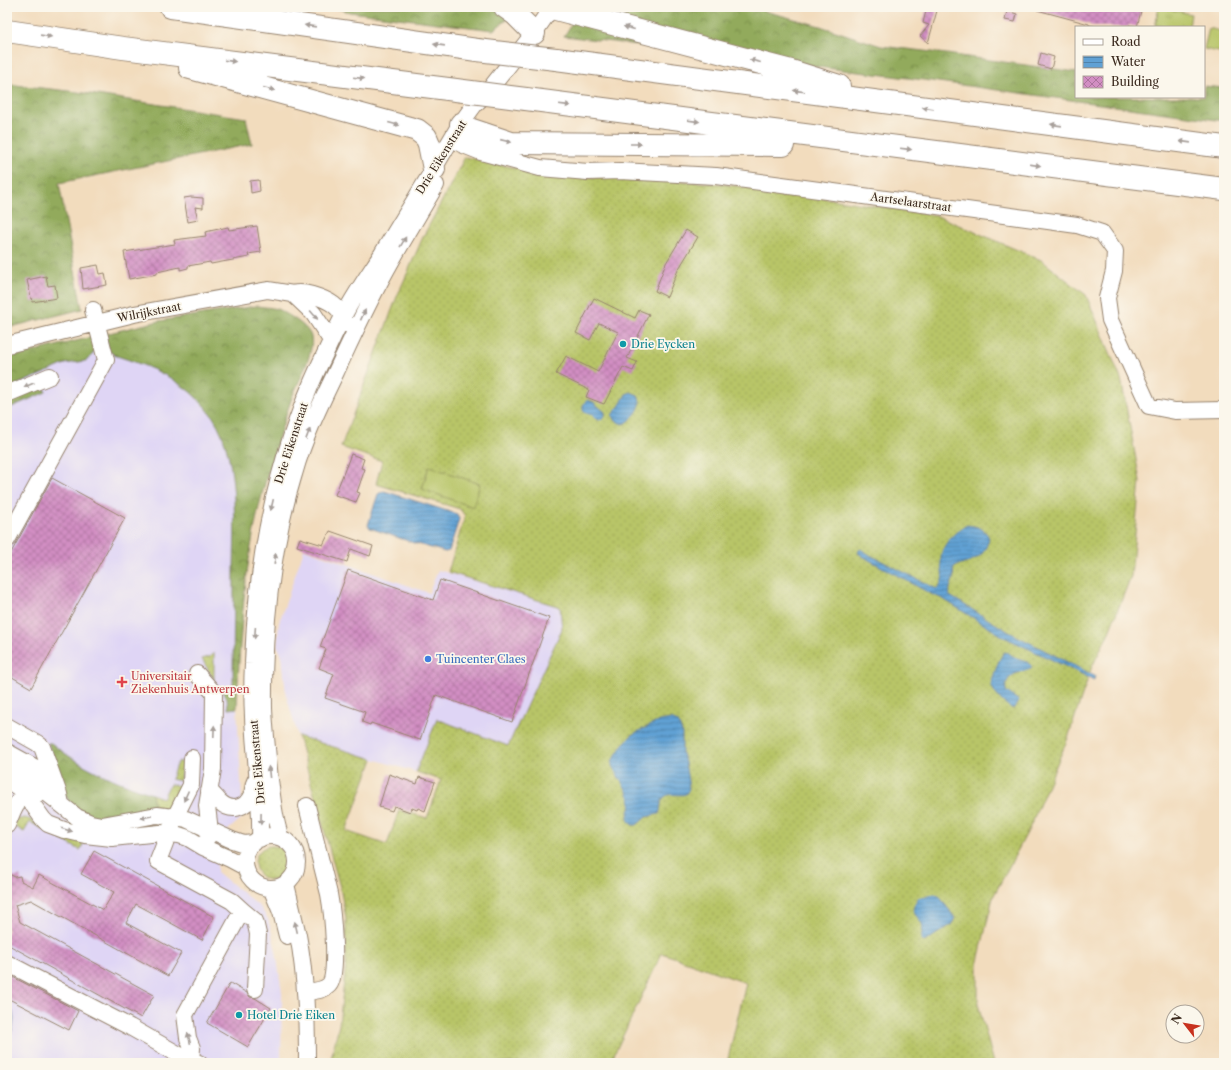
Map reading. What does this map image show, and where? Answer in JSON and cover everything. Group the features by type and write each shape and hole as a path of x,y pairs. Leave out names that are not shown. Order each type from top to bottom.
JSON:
{"highway":[{"path":"171,7 478,50 1224,147"},
{"path":"176,8 181,7"},
{"path":"505,7 515,14 534,33"},
{"path":"552,7 791,71 900,104"},
{"path":"7,31 123,48 1224,189"},
{"path":"123,48 417,130 426,137 429,144 434,169"},
{"path":"464,132 511,143 880,146"}],"street":[{"name":"Drie Eikenstraat","path":"281,838 274,814 265,722 264,675 266,638 265,582 268,525 283,461 312,382 343,316 434,169 483,107 485,95 534,33 552,7"},
{"name":"Drie Eikenstraat","path":"257,841 261,815 252,701 252,671 265,582 294,474 310,427 383,276 464,132"},
{"name":"Aartselaarstraat","path":"464,132 481,152 540,168 588,172 620,170 716,176 1077,225 1102,233 1115,251 1114,271 1107,298 1110,320 1149,406 1175,411 1224,410"},
{"name":"Wilrijkstraat","path":"324,299 335,300 351,296 362,286"},
{"name":"Wilrijkstraat","path":"7,345 95,316 134,314 262,291 281,291 293,294 300,292 324,299 334,304 343,316"},
{"path":"293,294 313,313 331,340"},
{"path":"7,540 106,360 95,316"},
{"path":"328,388 329,371 346,329 343,316"},
{"path":"7,394 50,376"},
{"path":"196,674 214,693 213,769 206,806 210,831 203,847"},
{"path":"7,726 42,747 52,781"},
{"path":"7,734 52,781 77,817 91,823 102,825 157,815 186,819 210,831 244,844 266,837 281,838 289,844 297,858 297,865 292,877 278,886 262,886 254,882 246,872 245,867 246,856 250,848 257,841"},
{"path":"7,743 52,781"},
{"path":"7,752 36,768 52,781"},
{"path":"192,758 191,785 175,817 158,861 232,901 255,922 258,934 255,989"},
{"path":"7,769 34,783 52,781"},
{"path":"209,791 229,808 243,807 251,798 253,784 257,778"},
{"path":"7,780 23,791 43,820 48,824 64,830 85,835 112,838 160,833 169,834 188,838 203,847 245,867"},
{"path":"9,821 16,804 22,798 33,795 52,781"},
{"path":"305,992 321,990 326,987 330,984 334,972 329,894 307,806"},
{"path":"9,821 22,815 43,820"},
{"path":"278,886 298,935 305,992 307,1063"},
{"path":"278,886 281,912 293,966 297,1002 298,1031 296,1063"},
{"path":"193,1062 192,1048 188,1038 185,1015 243,911"},
{"path":"7,963 130,1027 193,1062"}],"shaded area":[{"name":"Universitair Ziekenhuis Antwerpen","path":"256,306 276,309 295,319 305,327 311,336 311,349 292,398 265,481 256,519 247,571 239,657 237,708 244,816 228,830 220,847 217,872 260,907 268,919 276,951 282,993 281,1063 7,1063 7,358 159,321"},
{"path":"304,549 429,593 438,570 560,607 562,629 508,746 437,719 416,772 298,736 286,694 282,656 277,645 279,623"}],"green space":[{"path":"331,7 524,7 493,30 350,12"},
{"path":"583,7 750,7 820,26 881,46 1075,72 1075,98 1205,98 1205,86 1224,88 1224,121 924,80 564,36"},
{"path":"1159,7 1191,14 1189,26 1155,26"},
{"path":"1209,28 1224,32 1224,53 1205,49"},
{"path":"7,84 77,92 246,118 252,144 59,183 82,309 7,328"},
{"name":"Drie Eycken","path":"465,157 561,178 626,177 721,184 935,215 1041,260 1086,295 1121,379 1140,481 1131,576 1109,632 1091,669 1068,738 1029,829 993,897 978,961 978,1004 994,1063 727,1063 746,983 662,953 610,1063 330,1063 339,1025 346,963 346,918 340,887 298,736 373,759 346,831 387,845 399,810 427,818 441,780 416,772 437,719 508,746 562,629 560,607 448,572 465,516 460,509 376,484 382,461 341,447 396,299 423,237"},
{"path":"256,306 277,309 297,320 309,333 312,344 308,360 291,400 281,430 263,490 256,520 246,582 240,645 237,708 228,709 227,699 223,691 233,685 235,534 233,489 226,445 218,426 207,409 197,398 176,381 165,375 153,369 114,355 109,351 105,334 159,321"},
{"path":"96,336 98,346 90,358 85,361 65,364 7,389 7,358"},
{"path":"42,382 46,392 7,409 7,397"},
{"path":"429,466 480,484 473,507 422,489"},
{"path":"214,653 214,680 202,659 209,657"},
{"path":"48,743 51,743 75,760 99,773 152,794 155,812 117,819 91,817 72,806 65,795"},
{"path":"179,761 183,763 180,781 171,779"},
{"path":"170,784 180,786 176,798 168,812 155,812 152,794 163,798"},
{"path":"24,818 29,819 39,825 86,839 80,850 30,822 24,832 14,826 14,822"},
{"path":"269,846 275,846 284,851 288,857 288,869 284,875 275,880 269,880 260,875 255,866 255,860 260,851"}],"water":[{"path":"631,392 638,395 640,405 633,417 622,424 614,420 612,415 626,394"},
{"path":"588,400 593,402 605,412 603,419 598,420 593,415 584,412 583,405"},
{"path":"384,491 457,514 459,519 449,551 445,552 414,543 370,528 368,525 378,494"},
{"path":"967,525 980,528 989,538 981,555 977,558 955,566 949,594 950,596 1009,632 1095,676 1094,680 1004,637 943,599 931,594 858,553 861,549 937,589 942,581 941,559 943,549 958,531"},
{"path":"1004,652 1028,662 1032,667 1013,675 1007,681 1006,691 1019,701 1013,709 1000,699 991,684"},
{"path":"671,719 678,722 682,732 682,754 685,762 689,789 686,794 683,795 666,796 661,803 659,814 646,817 637,825 632,825 628,820 631,804 630,800 612,766 612,761 623,744 633,734 659,721"},
{"path":"935,894 939,896 955,918 951,925 924,942 921,940 923,928 922,924 913,910 918,898"},
{"path":"7,1001 14,1016 14,1021 12,1031 7,1042"}],"building":[{"path":"927,7 938,7 928,43 920,36 929,25 923,23"},
{"path":"1037,7 1121,7 1141,11 1137,26 1093,26 1037,10"},
{"path":"1007,11 1017,14 1015,22 1005,20"},
{"path":"1041,53 1054,57 1051,69 1038,65"},
{"path":"259,180 260,191 251,193 250,181"},
{"path":"184,198 203,198 203,208 195,207 198,220 188,222"},
{"path":"257,226 261,252 248,254 249,257 211,264 210,262 188,266 188,268 180,270 180,267 157,272 157,274 129,279 124,252 175,244 174,240 206,236 205,232 228,227 229,230"},
{"path":"686,230 698,237 678,270 667,297 655,291 666,263"},
{"path":"98,265 100,274 105,273 107,285 83,289 81,268"},
{"path":"46,276 48,286 55,285 57,298 32,302 27,280"},
{"name":"Drie Eycken","path":"594,298 635,318 639,310 649,314 627,358 637,362 633,371 623,367 604,404 586,397 589,390 556,374 566,356 598,372 618,332 599,323 590,340 576,333"},
{"path":"351,454 364,459 361,468 365,469 357,492 360,493 356,502 335,495"},
{"path":"52,478 125,518 31,688 7,674 7,560"},
{"path":"330,531 373,546 370,556 351,549 347,562 297,546 300,538 323,545"},
{"name":"Tuincenter Claes","path":"348,570 433,600 440,580 549,618 512,722 436,695 420,740 371,723 370,725 362,722 365,712 325,698 334,674 319,668 326,649 320,647"},
{"path":"389,774 417,784 419,777 435,782 425,811 418,808 417,810 412,808 410,812 394,806 392,811 379,807"},
{"path":"94,851 214,917 202,940 136,904 126,923 181,953 168,976 31,900 15,905 20,922 154,995 141,1018 7,944 7,873 15,877 20,876 21,881 33,887 39,875 103,910 114,892 81,874"},
{"path":"7,974 78,1011 69,1030 7,998"},
{"name":"Hotel Drie Eiken","path":"230,983 247,993 250,997 255,998 271,1008 248,1047 207,1023"}],"place":[{"name":"Drie Eycken","path":"623,344"},
{"name":"Tuincenter Claes","path":"428,659"},
{"name":"Universitair Ziekenhuis Antwerpen","path":"122,682"},
{"name":"Hotel Drie Eiken","path":"239,1015"}]}
